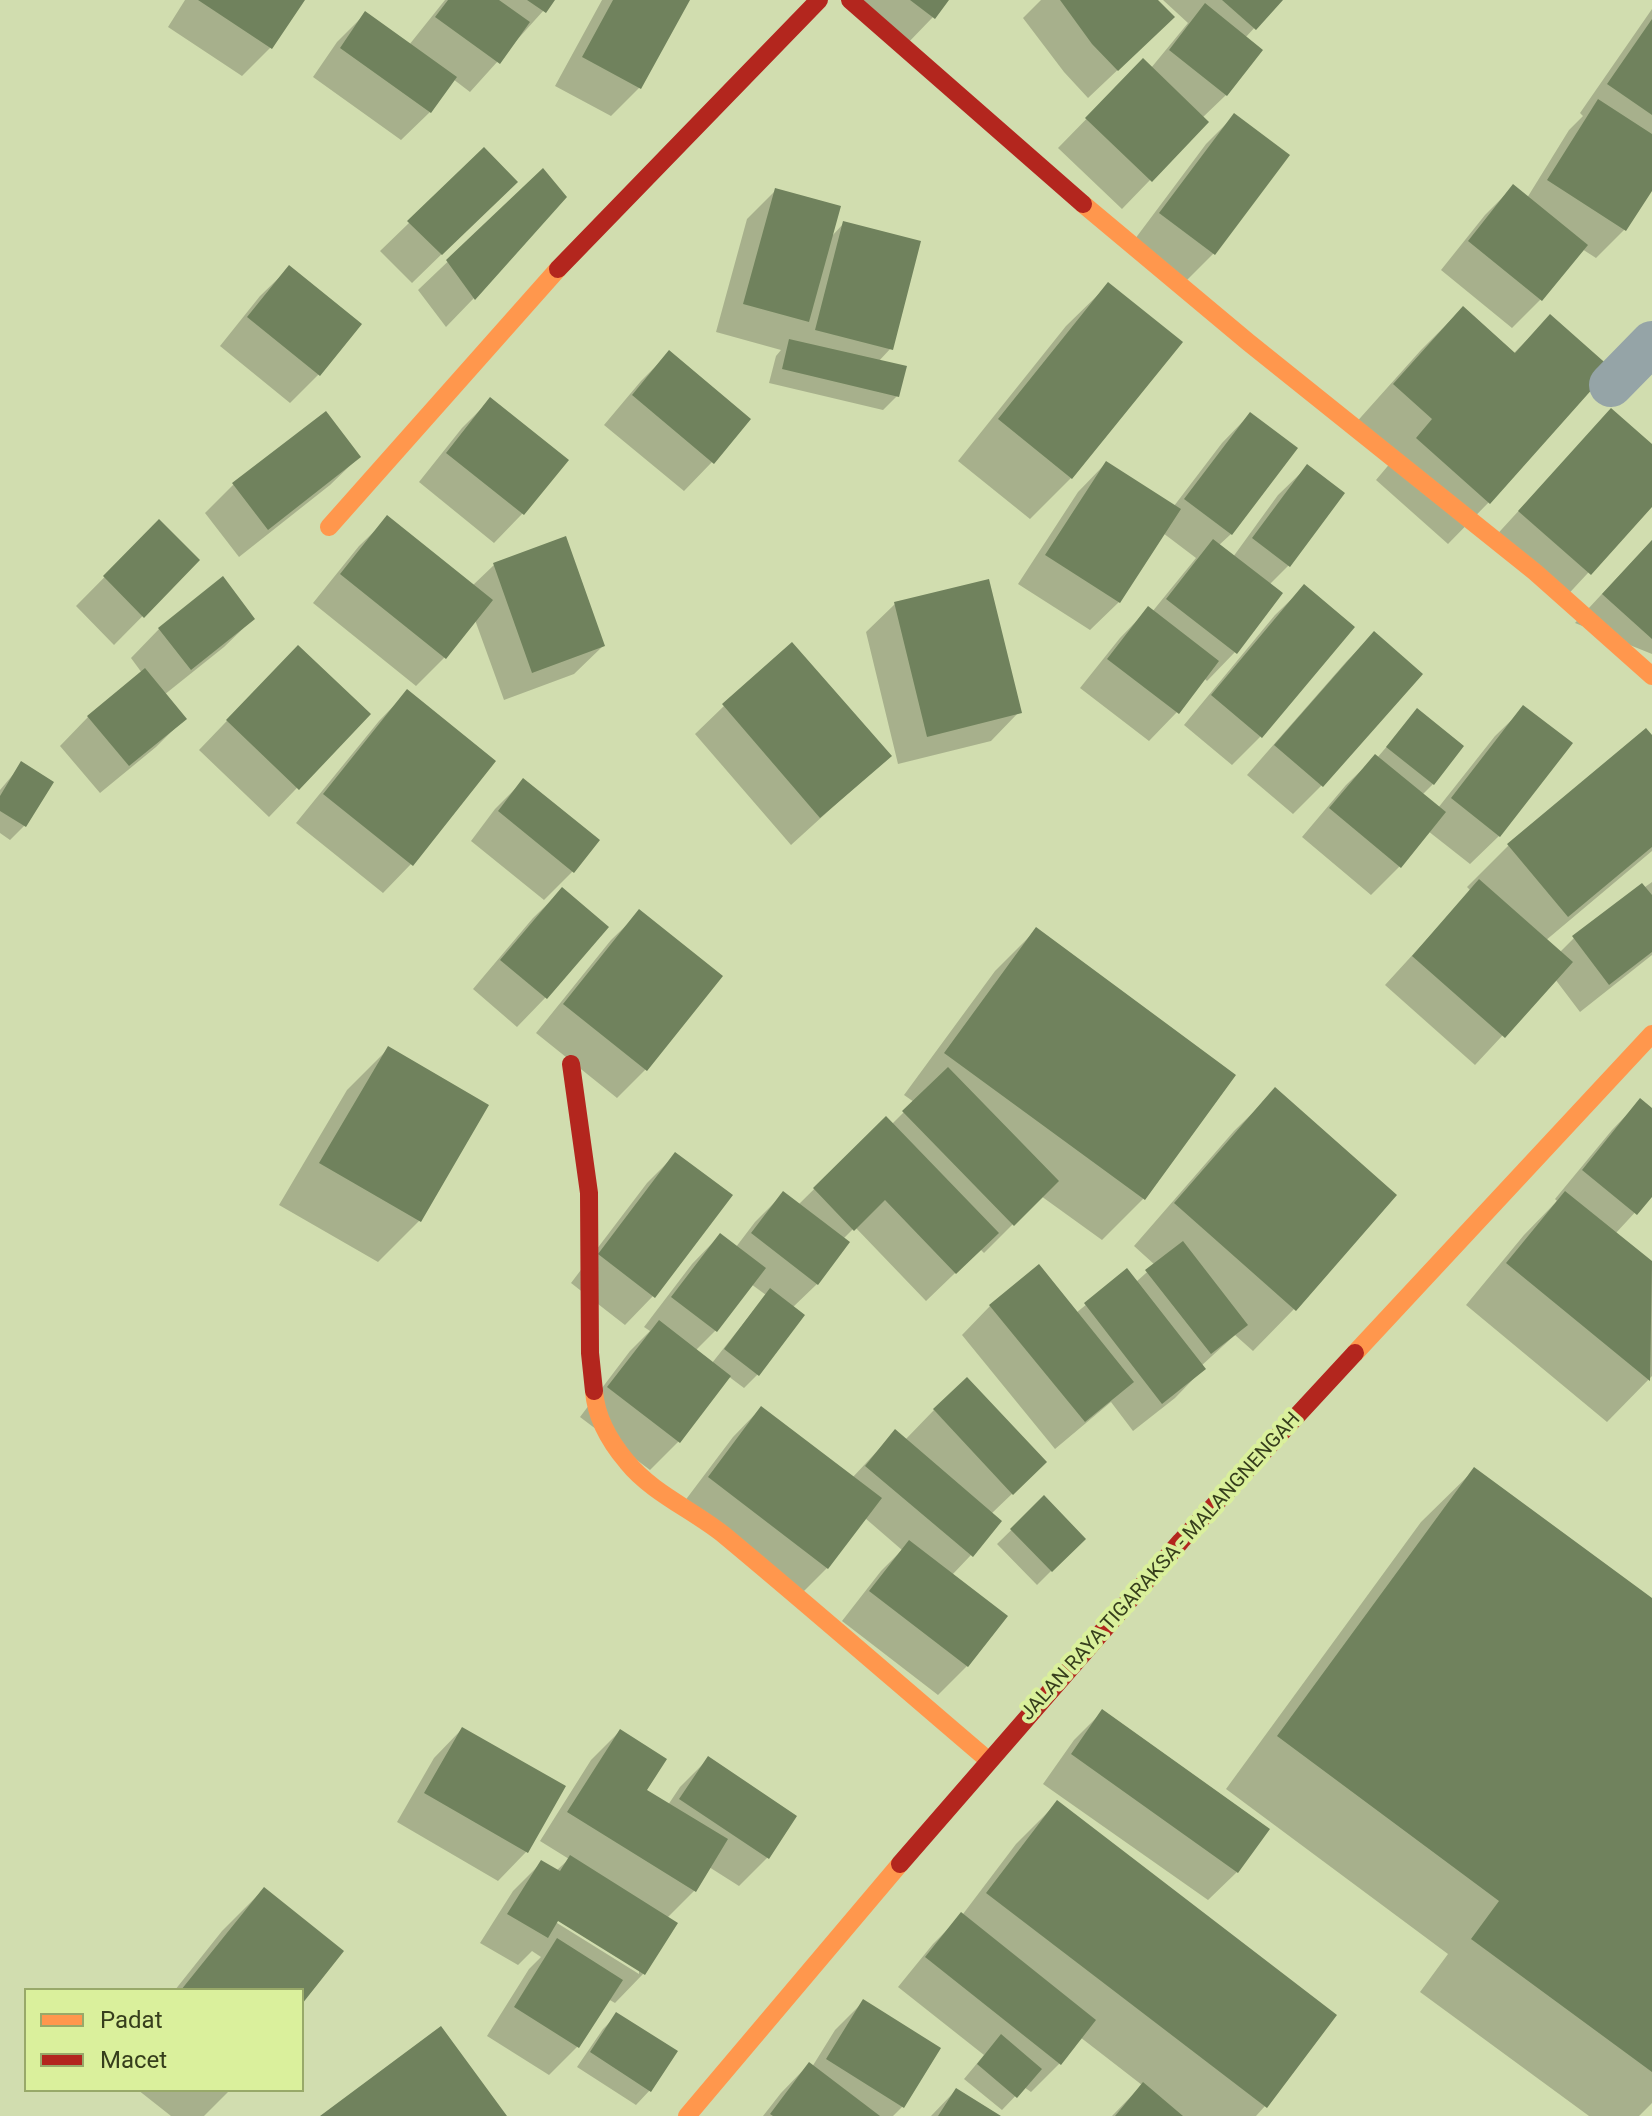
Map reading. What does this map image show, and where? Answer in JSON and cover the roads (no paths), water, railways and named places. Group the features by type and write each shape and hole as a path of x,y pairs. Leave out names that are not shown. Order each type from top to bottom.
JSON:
{"street":[{"path":"329,527 552,275 819,0"},
{"path":"850,0 1077,199 1248,342 1535,572 1652,676"},
{"path":"1611,385 1652,343"},
{"name":"JALAN RAYA TIGARAKSA - MALANGNENGAH","path":"687,2116 988,1760 1181,1541 1652,1034"},
{"path":"571,1064 589,1193 590,1353 595,1403 607,1434 628,1464 661,1492 720,1532 988,1760"}]}
